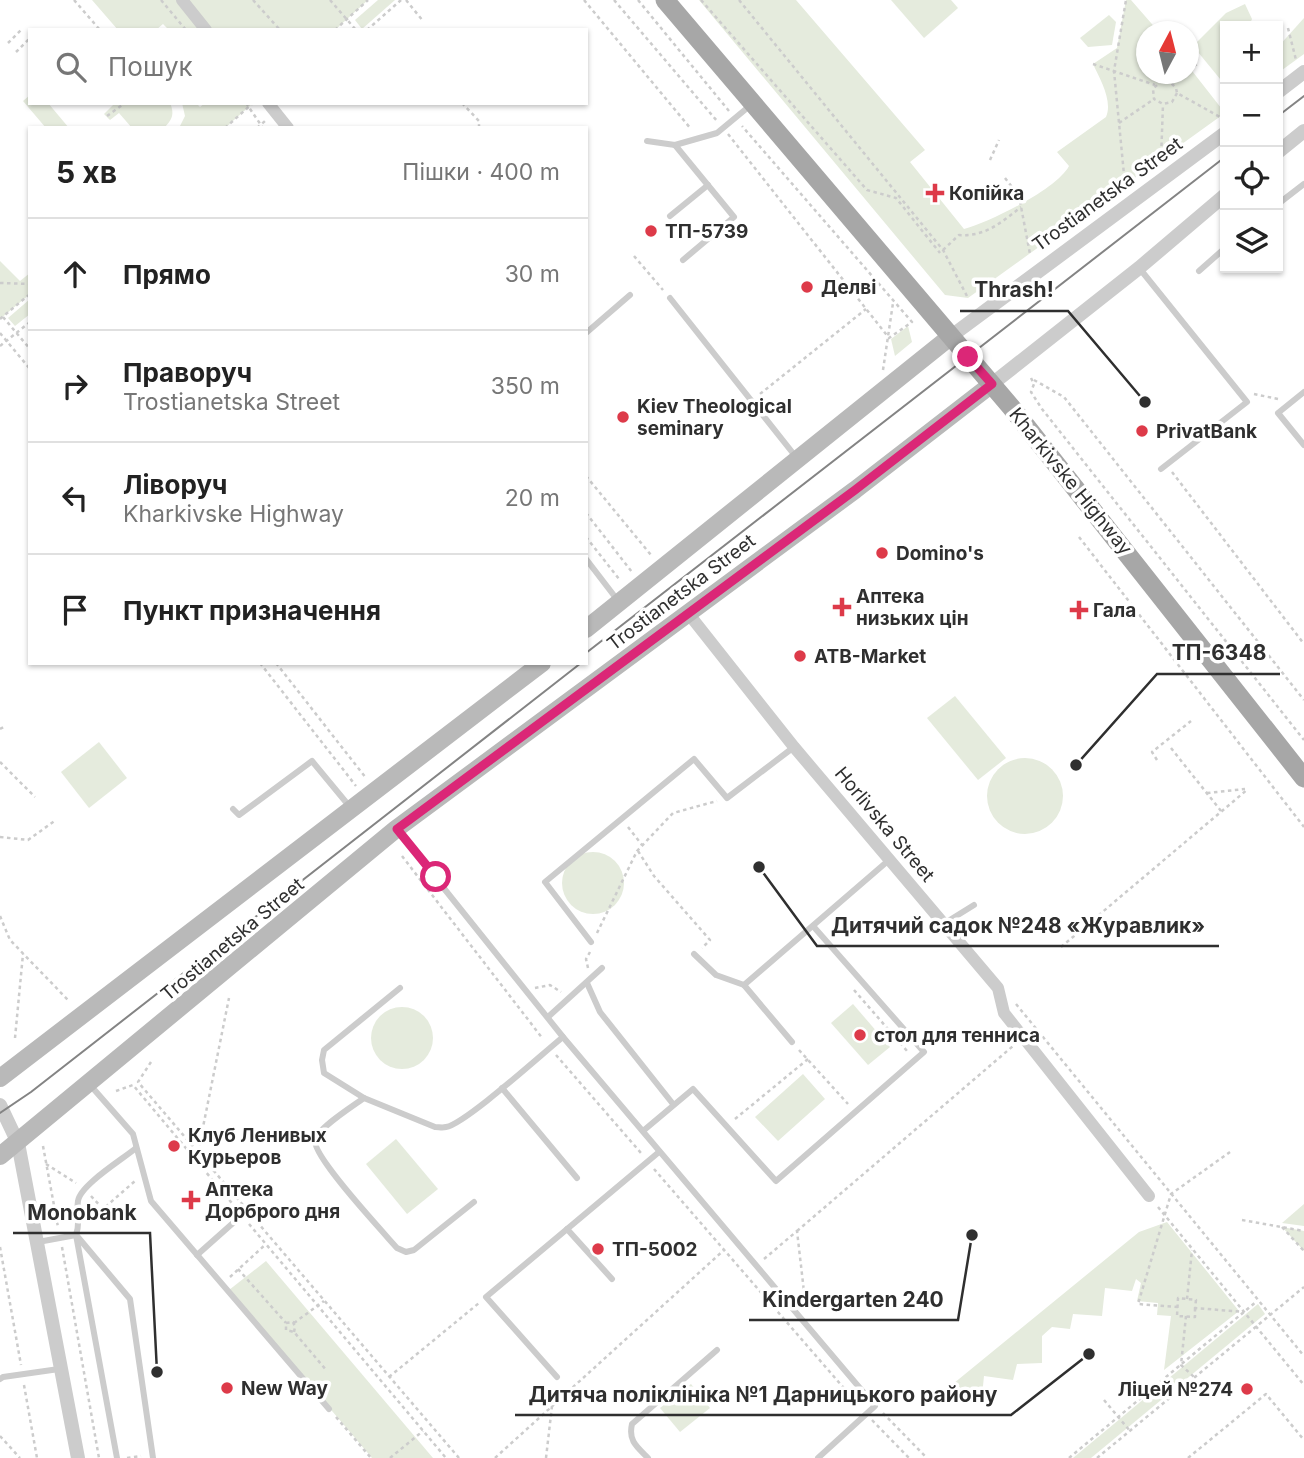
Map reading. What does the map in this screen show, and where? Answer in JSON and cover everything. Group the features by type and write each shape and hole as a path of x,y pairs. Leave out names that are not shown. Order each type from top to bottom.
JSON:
{"main road":[{"name":"Kharkivske Highway","path":"665,0 1067,475 1304,778"},
{"name":"Trostianetska Street","path":"588,628 950,337"},
{"name":"Trostianetska Street","path":"0,1156 397,829 855,490 992,384"},
{"name":"Trostianetska Street","path":"0,1078 539,665"}],"street":[{"path":"181,0 204,28"},
{"path":"1283,87 1300,66"},
{"path":"270,105 286,126"},
{"path":"1283,148 1304,131"},
{"name":"Trostianetska Street","path":"950,337 1220,137"},
{"name":"Trostianetska Street","path":"992,384 1139,268 1220,199"},
{"name":"Horlivska Street","path":"688,613 794,747 998,988 1004,1013 1149,1196"},
{"path":"0,1105 18,1143 78,1458"}],"lane":[{"path":"646,141 675,145 717,133 753,103"},
{"path":"675,145 734,216 683,260"},
{"path":"1283,200 1304,184"},
{"path":"670,216 708,185"},
{"path":"1199,271 1220,252"},
{"path":"1139,268 1247,402 1164,467"},
{"path":"588,331 630,295"},
{"path":"670,298 797,458"},
{"path":"1304,392 1278,413 1304,445"},
{"path":"588,562 621,603"},
{"path":"591,942 545,883 694,759 727,798 794,747"},
{"path":"233,810 239,815 312,761 351,809"},
{"path":"397,829 563,1037 876,1406 818,1458"},
{"path":"744,985 889,860"},
{"path":"945,923 974,905"},
{"path":"643,1131 693,1088 776,1181 924,1052 813,926"},
{"path":"694,954 716,975 744,985 792,1042"},
{"path":"548,1017 602,968"},
{"path":"587,983 600,1012 673,1104"},
{"path":"400,988 324,1050 324,1073 364,1098 435,1127 447,1128 457,1122 563,1037"},
{"path":"89,1084 133,1134 151,1201 329,1409"},
{"path":"502,1088 577,1178"},
{"path":"364,1098 318,1133 314,1142 316,1151 328,1167 397,1248 405,1252 414,1250 474,1202"},
{"path":"117,1458 76,1234 80,1222 78,1200 84,1188 136,1148"},
{"path":"557,1377 486,1297 659,1152"},
{"path":"197,1255 242,1215"},
{"path":"567,1229 612,1279"},
{"path":"38,1242 76,1234"},
{"path":"76,1234 130,1300 153,1456"},
{"path":"648,1458 632,1442 629,1433 632,1424 717,1350"},
{"path":"0,1379 61,1369"}],"path":[{"path":"74,0 98,28"},
{"path":"161,0 184,28"},
{"path":"253,0 277,28"},
{"path":"330,0 354,28"},
{"path":"337,28 368,0"},
{"path":"369,28 403,0 423,21"},
{"path":"584,0 699,138"},
{"path":"614,0 723,129 889,338"},
{"path":"638,0 735,118 912,322 889,338"},
{"path":"701,0 867,190 896,198 941,251"},
{"path":"739,0 941,251 968,298"},
{"path":"1125,186 1114,71 1126,0"},
{"path":"1288,28 1300,66"},
{"path":"8,43 21,30"},
{"path":"16,52 28,40"},
{"path":"1093,64 1156,85 1153,89 1154,99"},
{"path":"1172,84 1177,93 1220,117"},
{"path":"1154,99 1163,104 1172,102 1177,93"},
{"path":"1119,123 1154,99"},
{"path":"1161,160 1163,104"},
{"path":"107,116 122,105"},
{"path":"227,126 248,105 262,126"},
{"path":"464,105 479,121 479,126"},
{"path":"990,160 999,140"},
{"path":"1004,178 1019,196 1030,254"},
{"path":"941,251 959,235 969,236 992,229 1021,207"},
{"path":"634,256 670,298"},
{"path":"0,283 28,284"},
{"path":"28,296 1,318 28,347"},
{"path":"883,370 893,303"},
{"path":"752,400 866,309"},
{"path":"0,346 28,324"},
{"path":"0,333 28,366"},
{"path":"1304,701 1064,397 1031,378 1034,384 1031,392 1304,740"},
{"path":"1238,391 1292,401"},
{"path":"1164,467 1304,644"},
{"path":"588,478 651,555"},
{"path":"588,516 631,570"},
{"path":"1079,537 1304,827"},
{"path":"588,539 620,579"},
{"path":"262,665 356,786"},
{"path":"278,665 366,778"},
{"path":"1157,760 1152,752 1191,721"},
{"path":"1171,748 1221,811"},
{"path":"0,762 35,797"},
{"path":"1061,947 1248,789 1207,793"},
{"path":"591,942 642,845 673,813 727,798"},
{"path":"622,819 642,845"},
{"path":"0,837 28,840 56,820"},
{"path":"637,851 654,876 710,940 694,954"},
{"path":"0,916 10,940 68,1000"},
{"path":"15,1038 23,954"},
{"path":"526,990 550,985 561,992"},
{"path":"853,990 914,1060"},
{"path":"198,1152 229,998"},
{"path":"1016,1004 1304,1356"},
{"path":"756,1266 1023,1037"},
{"path":"792,1042 841,1096"},
{"path":"739,1116 808,1059"},
{"path":"152,1062 138,1082 243,1205"},
{"path":"116,1091 133,1085 446,1458"},
{"path":"43,1146 99,1458"},
{"path":"1178,1307 1138,1304 1171,1194 1230,1153"},
{"path":"1149,1196 1304,1385"},
{"path":"252,1216 458,1458"},
{"path":"1242,1220 1304,1231"},
{"path":"1282,1227 1304,1251"},
{"path":"797,1231 808,1326"},
{"path":"221,1284 266,1244"},
{"path":"0,1247 37,1458"},
{"path":"1187,1299 1192,1248"},
{"path":"495,1458 724,1250"},
{"path":"239,1269 286,1323 286,1331 294,1332"},
{"path":"1097,1458 1304,1287"},
{"path":"389,1377 486,1297"},
{"path":"1178,1298 1187,1299 1196,1300 1195,1317 1177,1316 1178,1298"},
{"path":"294,1323 324,1300"},
{"path":"1069,1458 1258,1300"},
{"path":"1195,1308 1244,1312"},
{"path":"1181,1365 1186,1317"},
{"path":"286,1323 294,1323"},
{"path":"294,1323 294,1332 327,1371"},
{"path":"1181,1365 1194,1378"},
{"path":"1188,1458 1266,1394 1304,1440"},
{"path":"1104,1400 1130,1431"},
{"path":"546,1458 552,1406"},
{"path":"876,1406 927,1458"},
{"path":"329,1409 371,1458"},
{"path":"390,1458 423,1431"},
{"path":"0,1436 20,1458"},
{"path":"124,1458 153,1456"}],"shaded area":[{"path":"92,0 368,0 337,28 167,28 163,24 158,28 116,28"},
{"path":"378,0 395,0 363,28 355,20"},
{"path":"699,0 796,0 925,150 910,162 964,229 1005,212 1051,185 1069,166 1057,152 1106,117 1107,97 1093,64 1117,48 1126,0 1131,0 1149,21 1136,21 1136,84 1199,84 1199,80 1220,107 1220,117 968,298 945,295"},
{"path":"891,0 951,0 958,8 924,38"},
{"path":"1245,4 1252,19 1220,21 1220,79 1199,53 1199,40 1226,13"},
{"path":"1109,15 1116,22 1112,45 1088,47 1080,38"},
{"path":"1304,18 1304,54 1283,69 1283,41"},
{"path":"28,97 28,105 50,105 67,126 44,126 23,101"},
{"path":"113,105 171,105 172,110 172,117 166,126 130,126 119,113 110,120 104,114"},
{"path":"182,105 251,105 227,126 180,126 185,116"},
{"path":"0,261 20,281 28,275 28,296 0,319"},
{"path":"28,301 28,316 15,326 8,318"},
{"path":"908,326 912,342 895,356 891,339"},
{"path":"955,696 1006,758 978,780 927,718"},
{"path":"99,742 127,778 89,808 61,772"},
{"path":"1025,758 1039,761 1052,769 1060,782 1063,796 1060,810 1052,823 1039,831 1025,834 1011,831 998,823 990,810 987,796 990,782 998,769 1011,761"},
{"path":"587,852 599,852 615,861 622,871 622,895 615,905 599,914 587,914 576,909 567,900 562,889 562,877 567,866 576,857"},
{"name":"стол для тенниса","path":"853,1004 890,1047 868,1065 831,1023"},
{"path":"396,1007 408,1007 424,1016 431,1026 431,1050 424,1060 408,1069 396,1069 385,1064 376,1055 371,1044 371,1032 376,1021 385,1012"},
{"path":"803,1074 825,1099 778,1141 755,1117"},
{"path":"396,1139 438,1189 407,1214 366,1164"},
{"path":"1304,1204 1304,1226 1282,1223"},
{"path":"1167,1222 1239,1311 1164,1370 1171,1316 1157,1315 1158,1303 1137,1301 1141,1283 1136,1279 1132,1291 1105,1288 1102,1316 1073,1314 1070,1329 1052,1327 1042,1336 1042,1363 1017,1364 1013,1380 984,1376 982,1396 937,1397 1139,1232"},
{"path":"1282,1227 1304,1231 1304,1251"},
{"path":"266,1261 433,1458 372,1458 229,1290"},
{"path":"1258,1304 1265,1314 1091,1458 1073,1458"},
{"path":"691,1384 710,1408 680,1432 660,1408"}],"tram line":[{"path":"1283,112 1304,96"},
{"path":"588,651 1220,161"},
{"path":"0,1113 31,1092 578,665"}],"place":[{"name":"Копійка","path":"935,193"},
{"name":"ТП-5739","path":"651,231"},
{"name":"Делві","path":"807,287"},
{"name":"Thrash!","path":"1145,402"},
{"name":"Kiev Theological seminary","path":"623,417"},
{"name":"PrivatBank","path":"1142,431"},
{"name":"Domino's","path":"882,553"},
{"name":"Аптека низьких цін","path":"842,607"},
{"name":"Гала","path":"1079,610"},
{"name":"ATB-Market","path":"800,656"},
{"name":"ТП-6348","path":"1076,765"},
{"name":"Дитячий садок №248 «Журавлик»","path":"759,867"},
{"name":"стол для тенниса","path":"860,1035"},
{"name":"Клуб Ленивых Курьеров","path":"174,1146"},
{"name":"Аптека Дорброго дня","path":"191,1200"},
{"name":"Kindergarten 240","path":"972,1235"},
{"name":"ТП-5002","path":"598,1249"},
{"name":"Дитяча поліклініка №1 Дарницького району","path":"1089,1354"},
{"name":"Monobank","path":"157,1372"},
{"name":"New Way","path":"227,1388"},
{"name":"Ліцей №274","path":"1247,1389"}],"route":[{"path":"436,877 397,829 855,490 992,384 968,357"}]}
